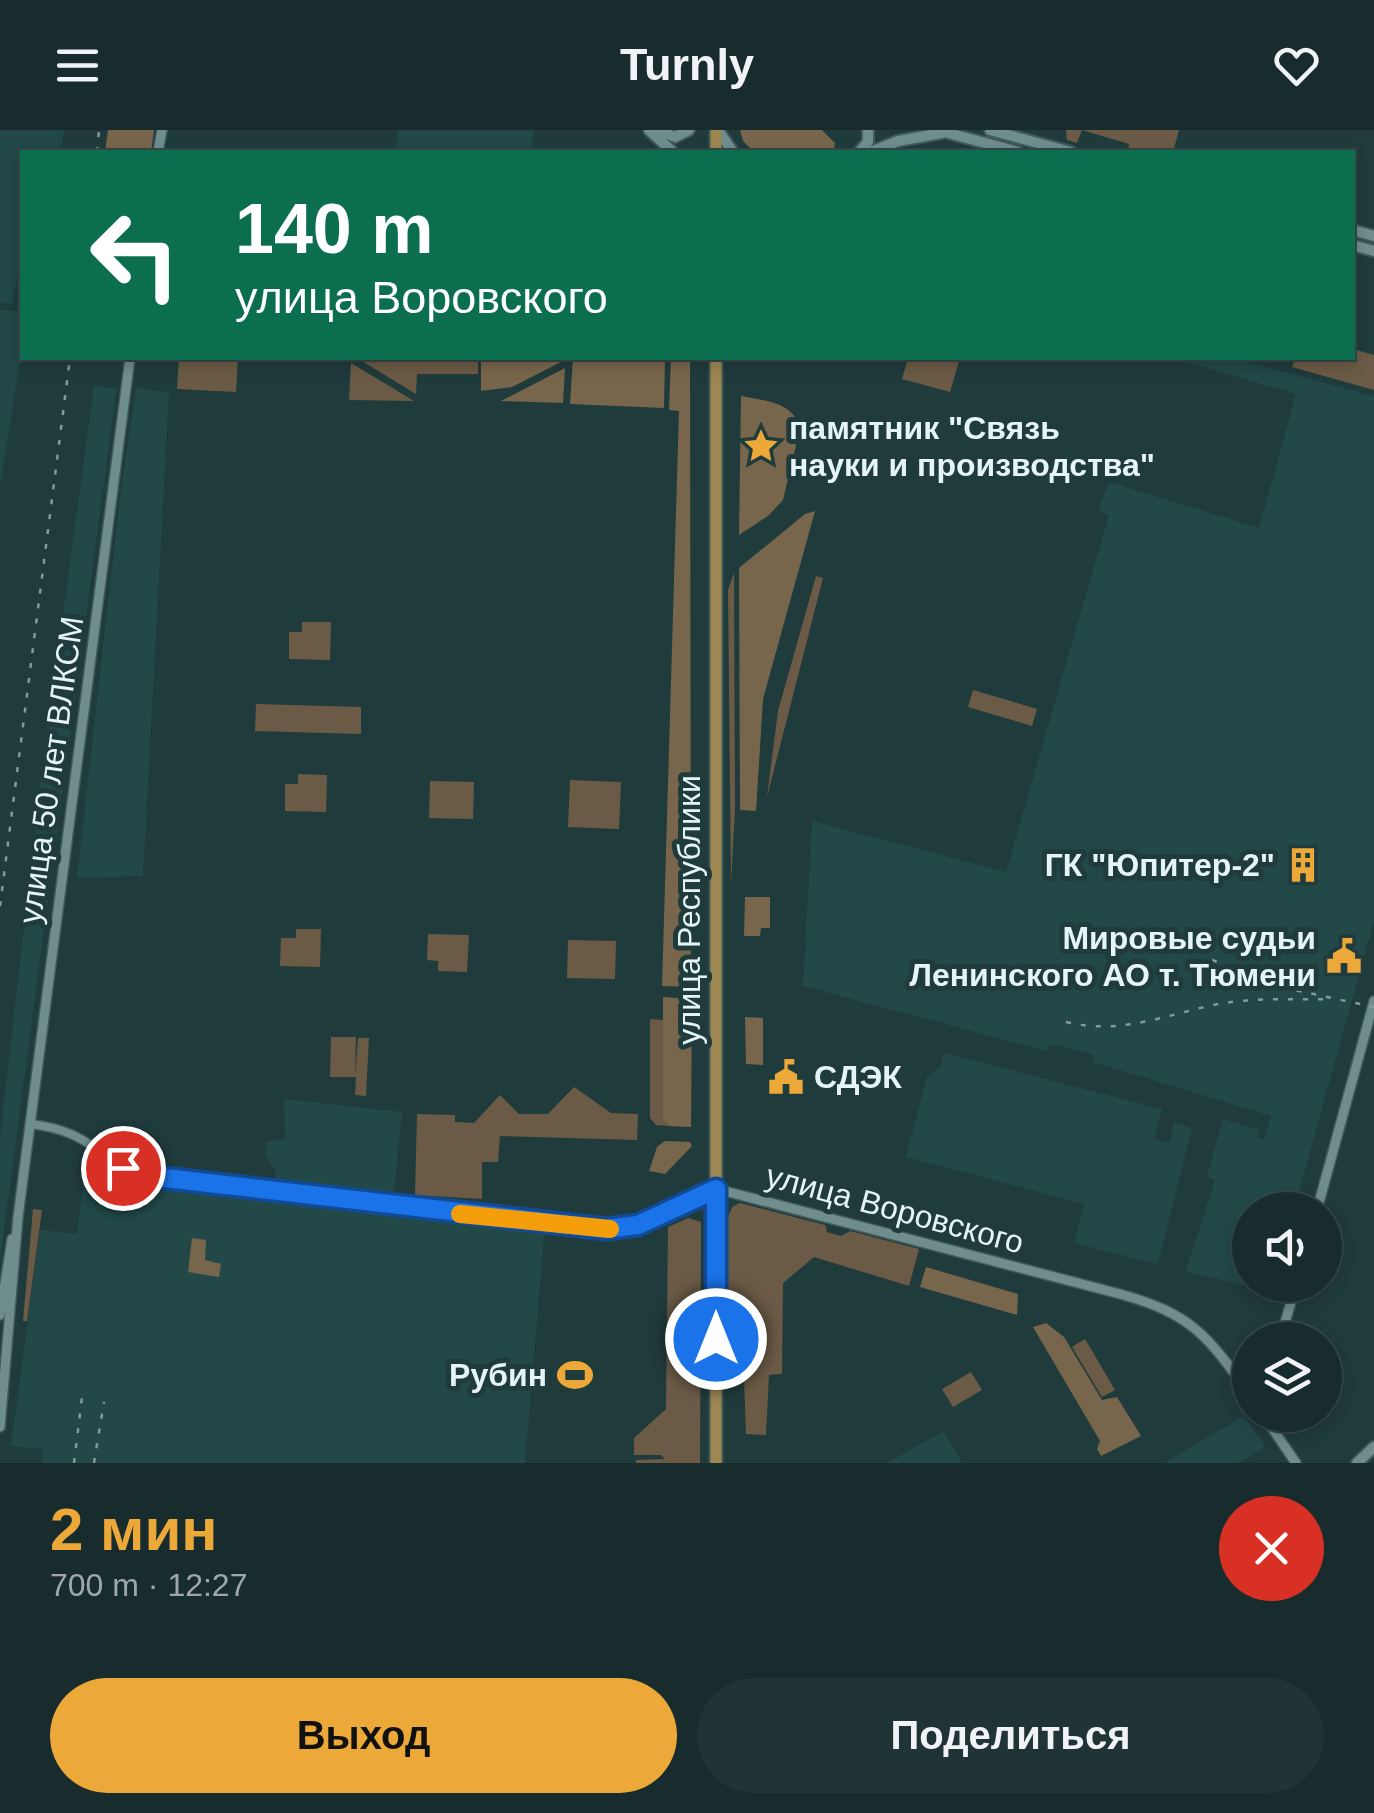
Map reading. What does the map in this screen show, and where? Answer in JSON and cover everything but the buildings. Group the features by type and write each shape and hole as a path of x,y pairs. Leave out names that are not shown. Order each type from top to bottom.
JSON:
{"main road":[{"path":"649,130 670,150"},
{"path":"658,130 676,137 689,130"},
{"path":"994,130 1064,150"},
{"path":"876,150 942,131 1011,150"},
{"name":"улица Республики","path":"716,360 716,1463"},
{"path":"1357,1463 1374,1448"}],"street":[{"name":"улица 50 лет ВЛКСМ","path":"0,1428 18,1217 130,360"},
{"path":"1322,1192 1374,1001"},
{"name":"улица Воровского","path":"30,1124 82,1136 136,1174 606,1229 638,1225 716,1189 1166,1309 1202,1333 1232,1372"},
{"path":"0,1315 18,1217"},
{"path":"1275,1432 1296,1463"}],"shaded area":[{"path":"0,130 64,130 62,145 57,150 20,150 20,276 12,304 0,303"},
{"path":"108,130 154,130 151,150 105,150"},
{"path":"398,130 534,130 530,150 396,150"},
{"path":"740,130 822,130 835,143 832,150 752,150 743,141"},
{"path":"1066,130 1082,130 1077,143 1067,140"},
{"path":"1082,130 1179,130 1174,150 1128,150 1129,144"},
{"path":"0,310 20,312 20,360 0,487"},
{"path":"1355,350 1374,355 1374,390 1292,367 1294,360 1355,360"},
{"path":"179,360 238,360 236,392 177,389"},
{"path":"360,360 478,360 478,374 417,374 416,394"},
{"path":"481,360 561,360 512,387 481,391"},
{"path":"573,360 665,360 664,408 570,404"},
{"path":"671,360 690,360 691,987 662,986 679,411 669,410"},
{"path":"907,360 959,360 950,392 902,379"},
{"path":"1179,360 1239,360 1374,396 1374,921 1299,1192 1232,1192 1232,1282 1186,1271 1215,1180 1207,1176 1223,1119 1259,1130 1258,1137 1264,1139 1271,1116 1093,1062 1094,1055 1050,1044 1046,1051 803,986 812,821 1006,872 1109,515 1098,511 1109,482 1259,528 1296,394"},
{"path":"351,363 414,401 349,400"},
{"path":"565,368 563,403 501,401"},
{"path":"94,386 116,392 0,1260 0,1136 45,746"},
{"path":"136,388 169,393 143,876 77,878 120,497"},
{"path":"741,396 784,407 800,428 783,500 768,516 739,535"},
{"path":"815,511 763,699 756,811 740,810 739,568 805,514"},
{"path":"734,573 735,810 731,884 728,590"},
{"path":"816,576 823,578 767,797 778,711"},
{"path":"302,622 331,622 330,660 289,659 289,632 302,632"},
{"path":"973,690 1037,709 1032,726 968,707"},
{"path":"256,704 361,707 361,734 255,731"},
{"path":"298,774 327,775 326,812 285,811 285,784 298,784"},
{"path":"570,780 621,782 619,829 568,827"},
{"path":"430,781 474,782 473,819 429,818"},
{"path":"745,897 770,897 770,928 761,928 760,936 744,936"},
{"path":"296,929 321,929 320,967 280,966 281,938 296,938"},
{"path":"428,934 469,935 467,972 438,971 438,961 427,960"},
{"path":"568,940 616,941 615,979 567,978"},
{"path":"663,997 692,999 691,1127 669,1126 663,1120"},
{"path":"745,1017 763,1018 763,1065 746,1064"},
{"path":"650,1019 664,1020 663,1120 669,1126 656,1125 650,1118"},
{"path":"331,1037 356,1037 355,1077 330,1077"},
{"path":"358,1038 369,1038 366,1096 355,1095"},
{"path":"944,1053 1162,1109 1154,1139 1169,1142 1174,1123 1192,1128 1158,1264 1074,1243 1084,1204 906,1157 927,1077 940,1067"},
{"path":"574,1087 611,1113 638,1114 637,1140 500,1136 498,1162 482,1162 482,1199 415,1195 417,1114 455,1115 455,1122 474,1123 500,1095 519,1114 548,1114"},
{"path":"284,1099 402,1112 392,1213 545,1227 525,1463 41,1463 43,1449 11,1446 40,1230 77,1234 84,1176 272,1197 276,1171 265,1156 266,1142 285,1139"},
{"path":"665,1141 690,1142 692,1146 665,1174 649,1171 657,1147"},
{"path":"740,1203 825,1225 827,1232 841,1236 850,1231 919,1249 909,1286 814,1257 783,1283 782,1374 769,1375 766,1435 746,1434 741,1296 728,1295 727,1220 732,1207"},
{"path":"33,1209 42,1210 27,1321 23,1321"},
{"path":"688,1218 701,1222 700,1463 636,1463 665,1459 661,1455 634,1455 634,1438 666,1409 668,1227"},
{"path":"192,1238 206,1240 205,1260 221,1264 219,1277 188,1272"},
{"path":"926,1267 1018,1294 1017,1315 920,1287"},
{"path":"1046,1323 1064,1337 1102,1400 1117,1397 1141,1436 1101,1456 1097,1449 1100,1441 1033,1327"},
{"path":"1085,1339 1115,1390 1102,1397 1072,1347"},
{"path":"971,1372 982,1390 953,1407 942,1389"},
{"path":"1232,1423 1232,1432 1256,1432 1266,1446 1239,1463 1164,1463"},
{"path":"944,1431 962,1463 887,1463"}],"railway":[{"path":"97,150 99,130"},
{"path":"0,906 70,360"},
{"path":"1212,960 1290,989 1374,1007"},
{"path":"1066,1022 1123,1025 1228,1002 1332,999"},
{"path":"74,1463 82,1397"},
{"path":"94,1463 104,1402"}],"slow traffic":[{"path":"460,1214 610,1229"}],"place":[{"name":"памятник \"Связь науки и производства\"","path":"761,446"},
{"name":"ГК \"Юпитер-2\"","path":"1303,865"},
{"name":"Мировые судьи Ленинского АО т. Тюмени","path":"1344,956"},
{"name":"СДЭК","path":"786,1077"},
{"name":"Рубин","path":"575,1375"}],"route":[{"path":"123,1168 165,1178 606,1229 638,1225 716,1189 716,1339"}]}
